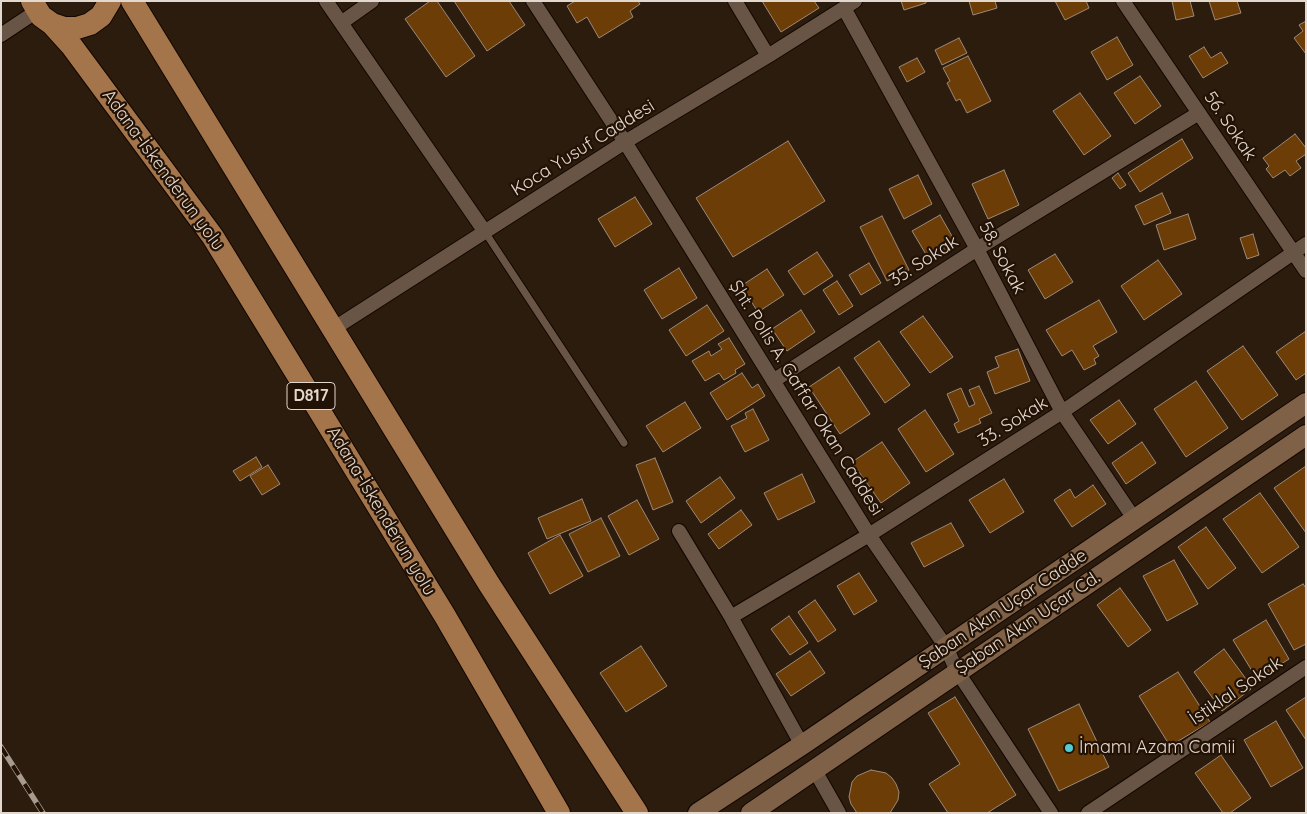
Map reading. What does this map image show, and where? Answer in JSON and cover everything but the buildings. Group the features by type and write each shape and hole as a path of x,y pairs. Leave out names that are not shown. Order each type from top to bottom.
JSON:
{"highway":[{"path":"41,12 64,28 78,28 90,24 101,16 110,1"},
{"name":"D817","path":"132,1 489,584 637,813"},
{"name":"Adana-İskenderun yolu","path":"41,12 71,45 213,237 445,616 559,813"}],"main road":[{"name":"Şaban Akın Uçar Cadde","path":"698,813 802,745 1306,403"},
{"name":"Şaban Akın Uçar Cd.","path":"751,813 1306,435"}],"street":[{"path":"326,1 485,232"},
{"path":"341,23 372,1"},
{"name":"Şht. Polis A. Gaffar Okan Caddesi","path":"533,1 625,142 869,535 946,647 957,671 1051,813"},
{"path":"734,1 768,56"},
{"name":"56. Sokak","path":"1124,1 1306,271"},
{"name":"Koca Yusuf Caddesi","path":"333,329 625,142 850,5"},
{"name":"58. Sokak","path":"850,5 1062,412 1135,520"},
{"path":"1,35 41,12"},
{"name":"35. Sokak","path":"773,382 977,249 1198,113"},
{"name":"33. Sokak","path":"731,617 869,535 1062,412 1306,244"},
{"path":"680,531 731,617 802,745"},
{"name":"İstiklal Sokak","path":"1088,813 1306,667"},
{"path":"814,769 839,813"}],"lane":[{"path":"485,232 624,443"}],"railway":[{"path":"1,747 43,813"}],"place":[{"name":"İmamı Azam Camii","path":"1069,748"}]}
